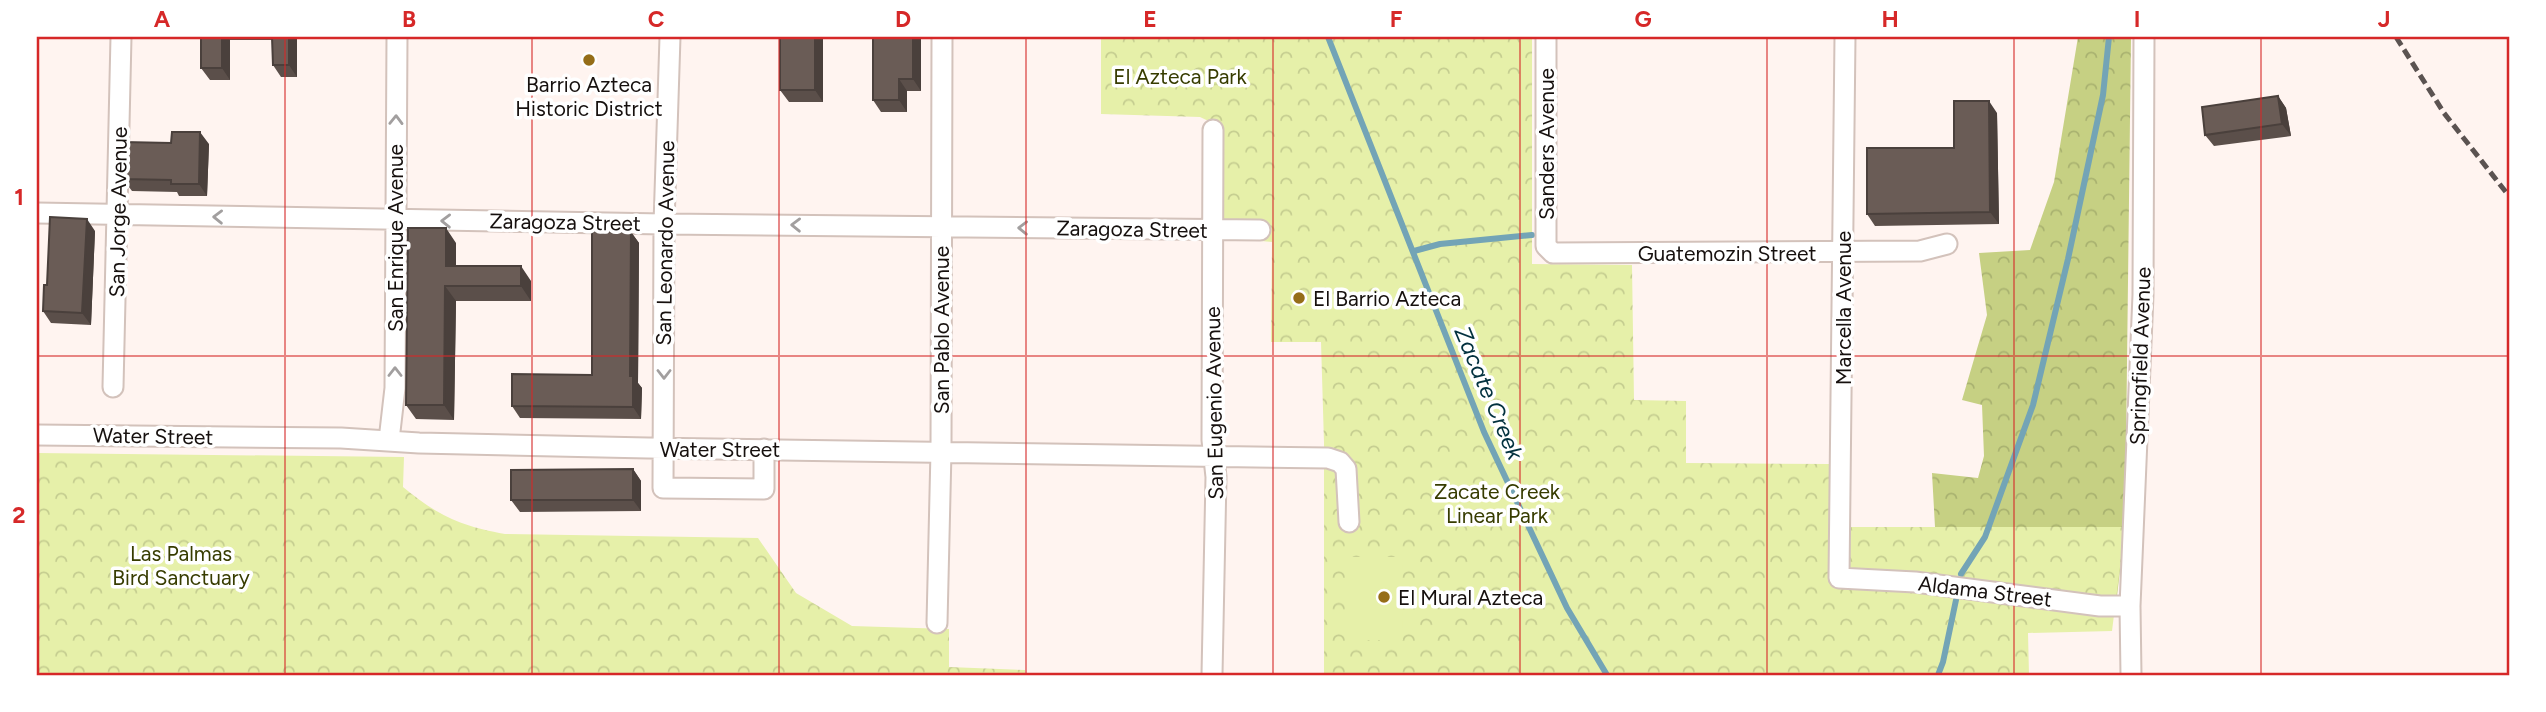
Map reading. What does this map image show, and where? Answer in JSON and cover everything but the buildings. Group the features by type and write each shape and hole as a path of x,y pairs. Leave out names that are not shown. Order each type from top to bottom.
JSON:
{"street":[{"name":"San Jorge Avenue","path":"113,387 121,37"},
{"name":"San Enrique Avenue","path":"389,440 395,388 397,37"},
{"name":"San Leonardo Avenue","path":"670,37 664,224 663,488 764,489 764,449"},
{"name":"San Pablo Avenue","path":"937,623 942,451 942,37"},
{"name":"Sanders Avenue","path":"1546,37 1548,251"},
{"name":"Marcella Avenue","path":"1839,578 1846,37"},
{"name":"Springfield Avenue","path":"2131,675 2130,606 2143,295 2144,37"},
{"name":"San Eugenio Avenue","path":"1212,675 1216,477 1213,130"},
{"name":"Zaragoza Street","path":"37,213 664,224 1261,230"},
{"name":"Guatemozin Street","path":"1548,251 1843,253 1920,251 1947,244"},
{"name":"Water Street","path":"37,435 1328,458 1340,462 1346,469 1349,522"},
{"name":"Aldama Street","path":"1839,578 1915,582 2100,606 2130,606"}],"green space":[{"name":"Zacate Creek Linear Park","path":"1101,37 1532,37 1532,264 1632,265 1634,400 1686,401 1686,463 1830,464 1831,527 2125,527 2112,631 2028,633 2029,675 1324,675 1321,342 1271,342 1272,242 1261,241 1260,223 1221,223 1219,126 1200,117 1101,114"},
{"path":"2078,37 2131,37 2125,527 2117,596 1856,527 1935,527 1932,473 1978,478 1984,456 1982,405 1962,400 1987,315 1979,253 2030,250 2054,182"},
{"name":"Las Palmas Bird Sanctuary","path":"37,453 404,457 403,487 439,513 463,523 505,534 758,538 796,593 852,626 949,629 949,667 1025,670 1025,675 37,675"},
{"path":"1349,557 1402,557 1403,640 1349,640"}],"waterway":[{"name":"Zacate Creek","path":"1328,37 1484,432 1567,608 1607,675"},
{"path":"1961,574 1985,537 2033,405 2103,95 2109,37"},
{"path":"1414,251 1440,244 1532,235"},
{"path":"1938,675 1956,600"}],"railway":[{"path":"2396,37 2444,113 2509,196"}],"place":[{"name":"Barrio Azteca Historic District","path":"589,60"},
{"name":"El Barrio Azteca","path":"1299,298"},
{"name":"El Mural Azteca","path":"1384,597"}],"park label":[{"name":"El Azteca Park","path":"1180,76"}]}
